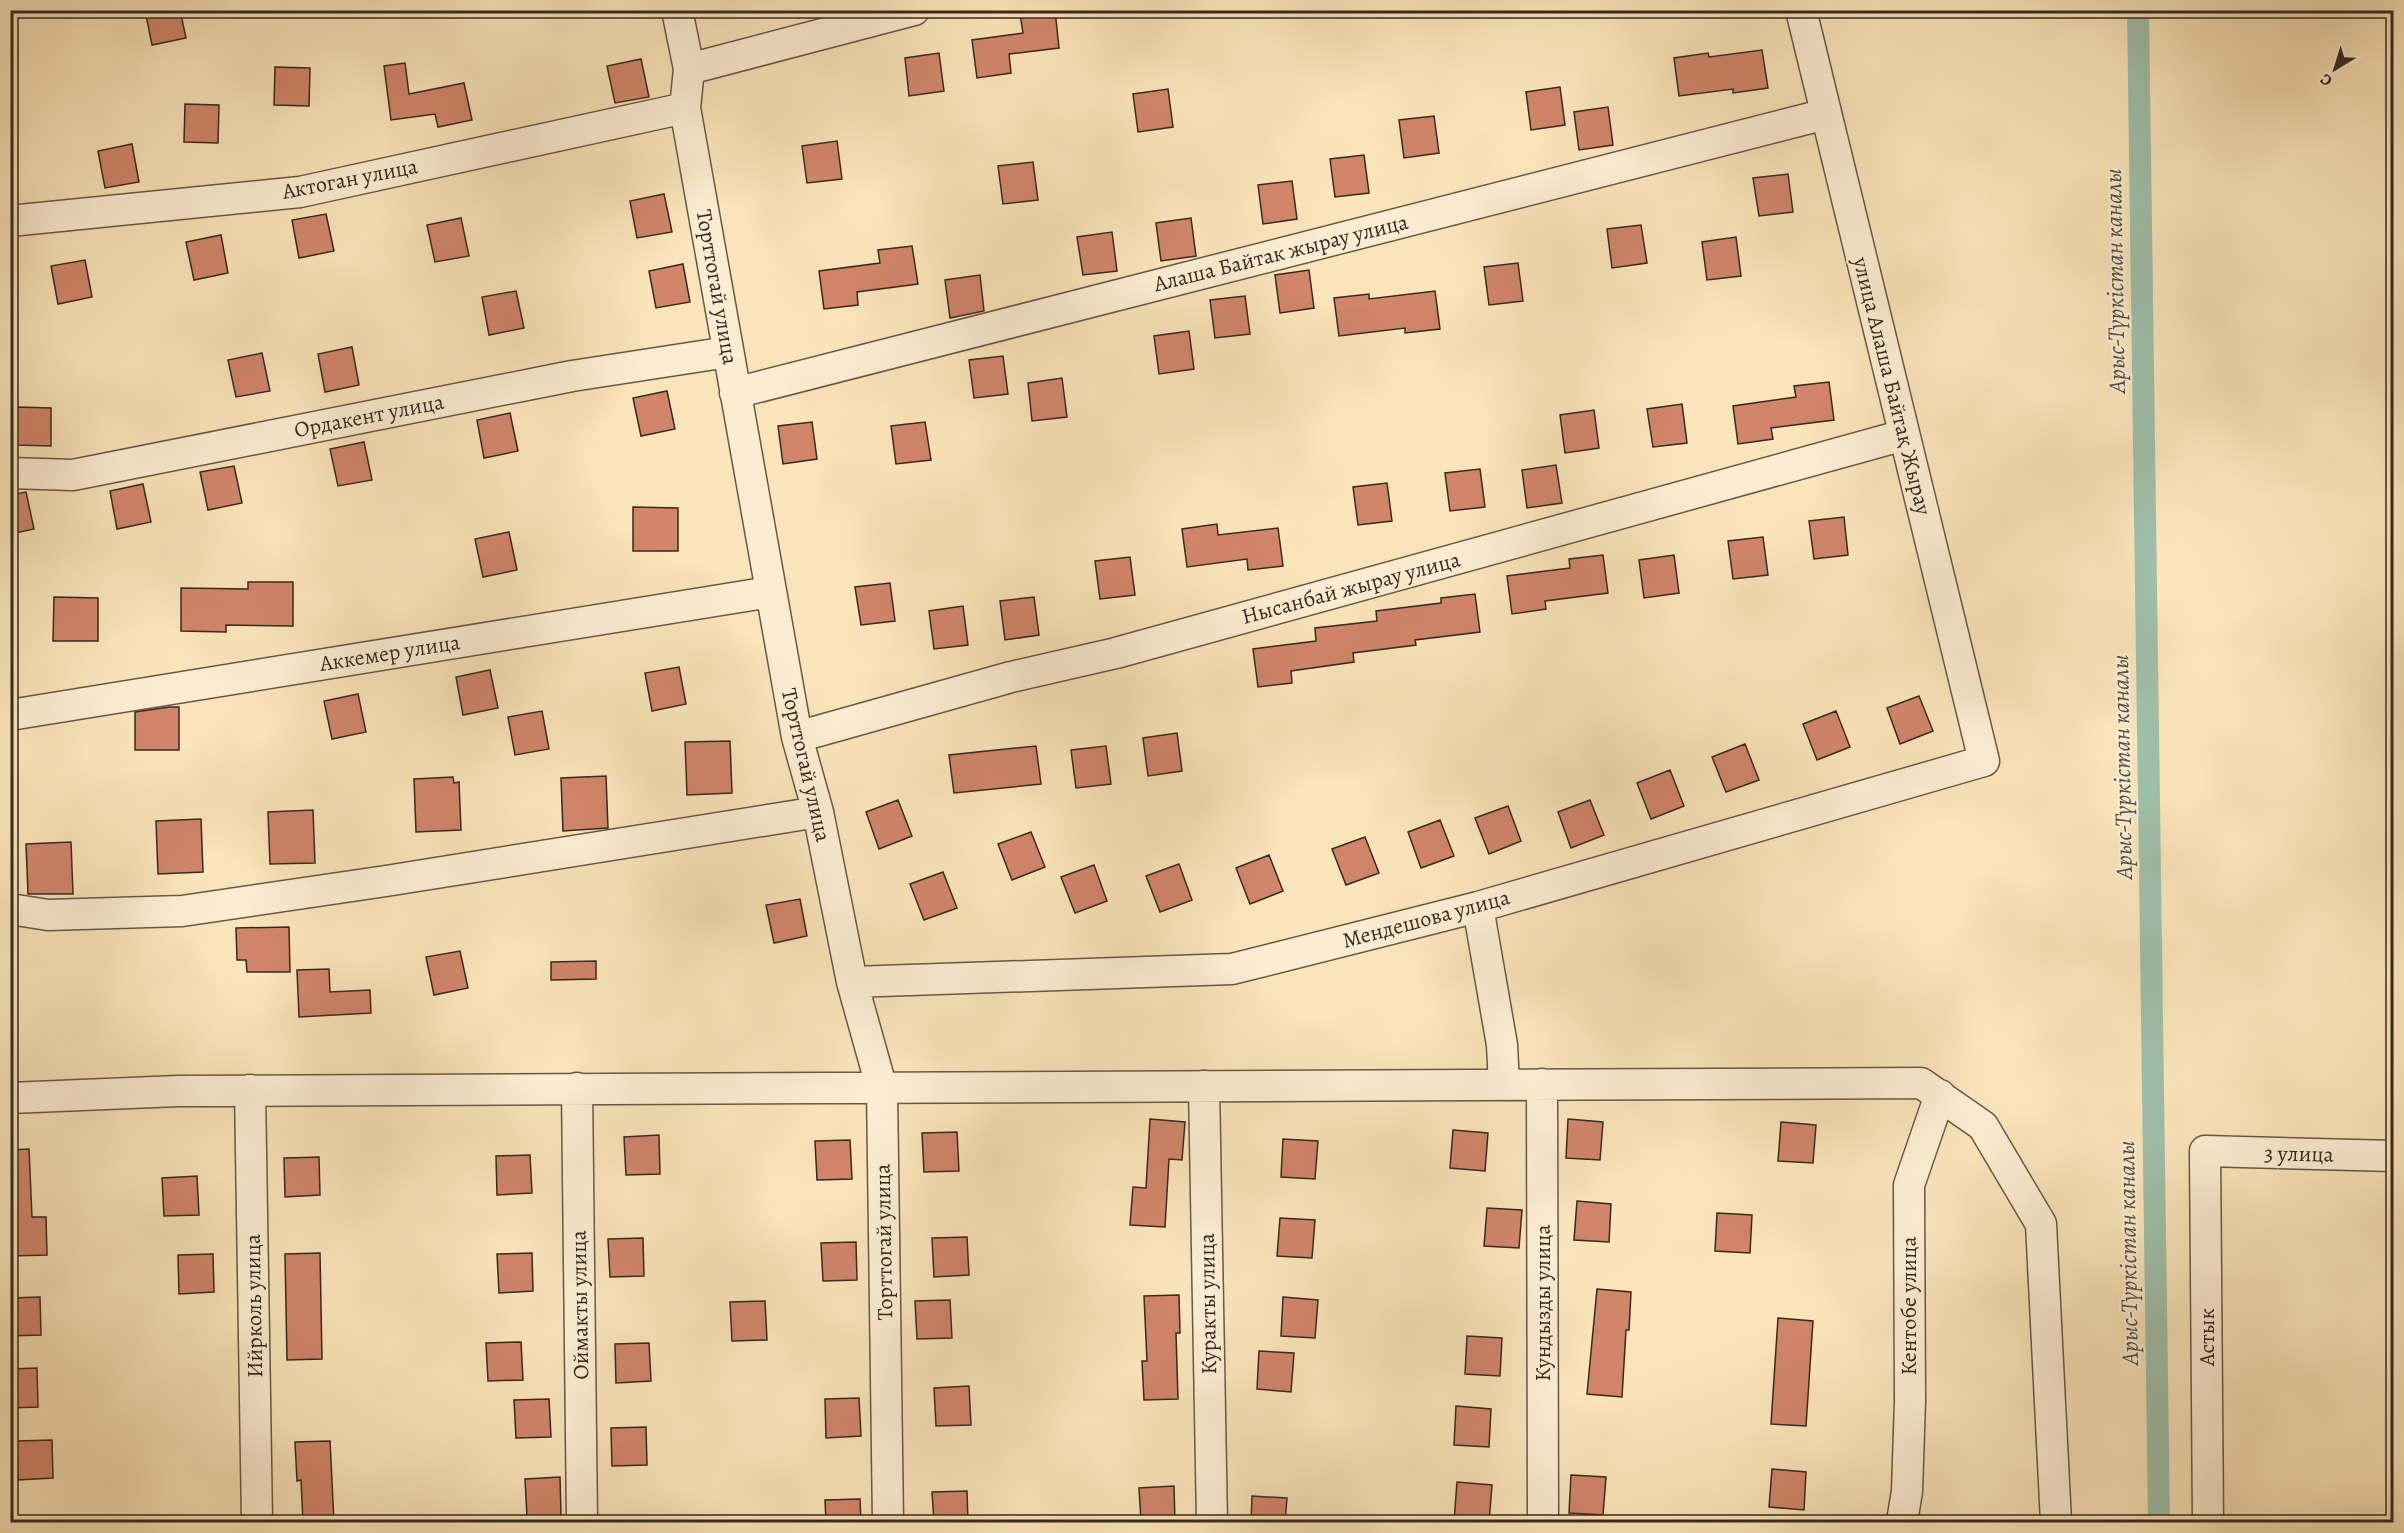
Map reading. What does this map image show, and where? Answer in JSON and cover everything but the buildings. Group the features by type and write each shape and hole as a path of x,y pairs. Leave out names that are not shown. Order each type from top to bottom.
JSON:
{"street":[{"name":"Торттогай улица","path":"677,10 689,69 685,108 796,737 818,812 852,982 882,1089 888,1522"},
{"path":"689,69 914,10"},
{"name":"улица Алаша Байтақ Жырау","path":"1801,10 1984,761"},
{"name":"Актоган улица","path":"10,221 300,192 685,108"},
{"name":"Алаша Байтак жырау улица","path":"735,393 1826,114"},
{"name":"Ордакент улица","path":"10,473 73,475 572,376 728,352"},
{"name":"Нысанбай жырау улица","path":"796,737 1011,677 1116,653 1904,435"},
{"name":"Аккемер улица","path":"10,715 770,592"},
{"name":"Мендешова улица","path":"852,982 1232,969 1478,907 1984,761"},
{"path":"10,909 48,915 182,911 818,812"},
{"path":"1478,907 1502,1046 1504,1084"},
{"path":"10,1098 178,1090 882,1089 1921,1083 1983,1126 2041,1224 2056,1522"},
{"name":"Кундызды улица","path":"1542,1084 1543,1522"},
{"name":"Куракты улица","path":"1204,1086 1212,1522"},
{"name":"Оймакты улица","path":"577,1088 582,1522"},
{"name":"Ийрколь улица","path":"250,1090 258,1522"},
{"name":"Кентобе улица","path":"1902,1522 1907,1491 1910,1401 1909,1185 1940,1095"},
{"name":"3 улица","path":"2205,1151 2394,1156"},
{"name":"Астык","path":"2205,1151 2208,1522"}],"waterway":[{"name":"Арыс-Түркістан каналы","path":"2138,10 2159,1522"}]}
